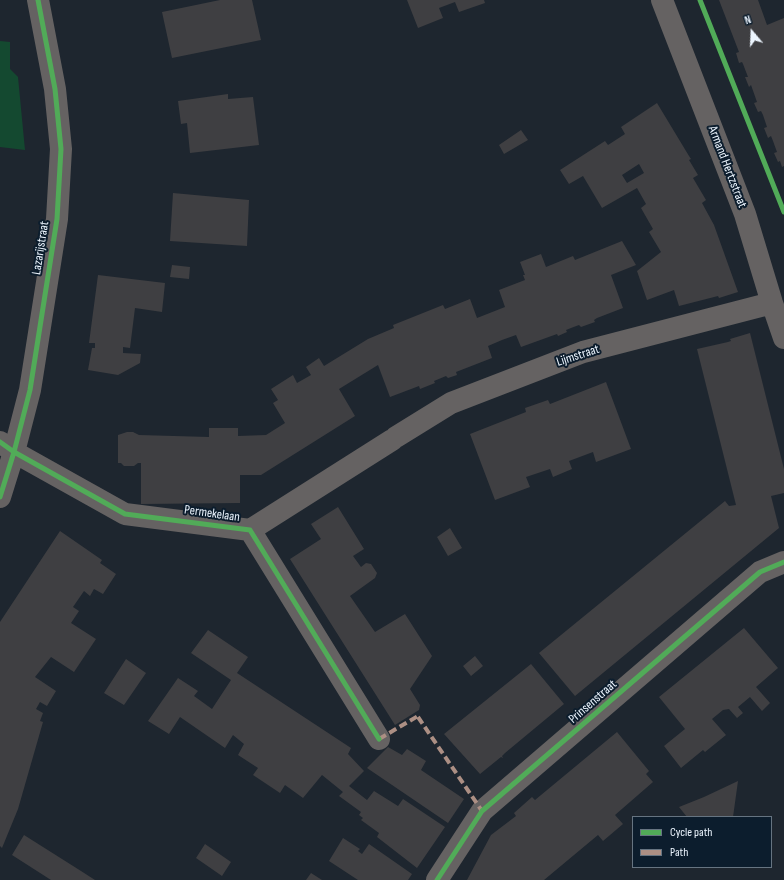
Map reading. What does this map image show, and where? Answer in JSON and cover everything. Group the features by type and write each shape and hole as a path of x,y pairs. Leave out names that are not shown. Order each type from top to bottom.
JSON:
{"street":[{"name":"Lazarijstraat","path":"0,497 7,447 30,390 57,219 60,157 55,89 38,0"},
{"name":"Armand Hertzstraat","path":"662,0 745,214 772,304 784,338"},
{"name":"Lijmstraat","path":"394,439 451,403 583,352 772,304"},
{"name":"Permekelaan","path":"7,447 125,514 250,530 394,439"},
{"name":"Permekelaan","path":"250,530 379,739"},
{"name":"Prinsenstraat","path":"437,880 482,811 760,572 784,562"}],"green space":[{"path":"0,41 10,42 10,69 18,77 25,150 0,147"}],"building":[{"path":"220,0 252,0 261,40 172,58 162,12"},
{"path":"407,0 484,0 485,3 459,12 455,2 439,8 443,18 418,28"},
{"path":"719,0 758,0 767,25 784,18 784,166 782,167 780,161 778,162 774,153 777,152 771,136 768,138 764,128 767,127 763,115 761,111 758,112 754,103 757,102 751,85 749,87 745,77 748,77 743,64 742,62 739,63 736,53 739,52"},
{"path":"228,94 228,99 253,97 259,145 190,153 187,123 181,124 178,101"},
{"path":"657,103 691,159 689,160 698,175 693,178 706,200 702,203 714,225 738,292 719,298 718,296 679,306 674,290 647,300 637,271 661,252 649,232 653,229 641,208 646,204 637,188 602,208 583,176 569,184 560,170 605,141 608,145 625,134 621,127","holes":["639,164 644,173 627,183 622,175"]},
{"path":"521,130 528,140 504,154 499,145"},
{"path":"173,193 249,200 247,246 170,241"},
{"path":"622,241 636,265 611,275 623,308 597,318 594,320 595,322 581,327 579,325 566,330 567,332 558,336 557,334 521,347 516,335 502,340 488,346 492,358 456,372 457,375 448,378 446,376 434,381 435,383 420,389 419,386 390,397 378,365 339,389 355,416 261,475 240,475 240,503 141,504 141,463 134,466 124,466 121,463 118,463 118,435 127,432 133,432 139,435 209,437 209,428 238,428 238,436 266,435 285,423 273,403 278,400 271,389 293,375 297,383 311,375 306,367 319,358 324,366 368,339 394,328 393,325 443,305 445,309 470,299 477,318 505,307 499,290 525,280 523,275 525,275 520,262 541,254 546,267 573,256 575,260"},
{"path":"172,265 190,267 189,279 170,277"},
{"path":"98,275 165,283 162,312 135,308 130,348 123,347 123,353 141,354 140,363 118,375 88,370 92,348 95,348 95,343 89,343"},
{"path":"750,333 784,469 784,493 771,496 779,528 575,696 539,653 725,501 729,506 736,505 697,349 728,342 731,341 730,339"},
{"path":"606,382 631,449 596,462 593,452 569,461 572,469 553,477 550,469 526,477 530,487 495,500 470,434 526,412 525,408 548,400 550,404"},
{"path":"338,507 364,549 353,556 361,567 366,563 371,564 377,573 375,578 350,596 375,632 405,614 432,656 410,689 420,705 419,710 395,725 290,559 321,539 311,524"},
{"path":"450,528 462,548 448,556 437,537"},
{"path":"60,531 102,560 100,563 116,574 103,594 94,589 90,596 84,591 73,607 79,611 71,623 96,639 74,672 51,657 35,677 56,691 47,706 40,702 36,709 43,713 40,721 43,722 18,809 2,848 0,846 0,622"},
{"path":"744,628 778,668 756,687 770,703 762,711 750,697 738,707 743,713 737,718 729,709 723,710 712,719 726,735 705,752 703,750 681,768 664,746 685,729 659,697"},
{"path":"208,630 248,657 237,673 351,748 348,754 364,771 349,786 367,800 374,791 398,806 403,799 445,827 417,868 377,837 379,833 361,820 363,818 359,815 361,812 339,796 343,792 322,775 303,798 285,785 280,793 253,775 258,768 238,755 244,744 233,735 225,748 180,717 169,734 148,721 178,678 198,691 194,696 212,709 231,680 191,653"},
{"path":"475,656 483,666 471,676 463,666"},
{"path":"126,659 146,673 124,705 104,693"},
{"path":"531,664 564,704 505,753 502,756 503,758 501,757 480,774 444,734"},
{"path":"617,732 649,771 646,774 653,782 615,815 623,824 603,841 598,835 544,880 467,880 491,835 516,816 514,813 532,797 535,800"},
{"path":"388,747 402,755 407,749 426,761 421,770 464,799 448,823 367,768"},
{"path":"738,781 733,816 686,816 679,807"},
{"path":"24,835 95,880 51,880 12,855"},
{"path":"343,838 360,849 358,851 362,854 369,844 412,874 408,880 358,880 329,861"},
{"path":"205,844 231,862 222,876 196,858"},
{"path":"311,873 322,880 306,880"}],"marked path":[{"path":"379,739 418,716"},
{"path":"418,717 482,811"}],"cycle path":[{"path":"0,497 14,452 30,390 57,219 61,149 55,89 38,0"},
{"path":"700,0 784,212"},
{"path":"0,442 14,452 125,514 250,530 379,739"},
{"path":"437,880 482,811 760,572 784,562"}]}
